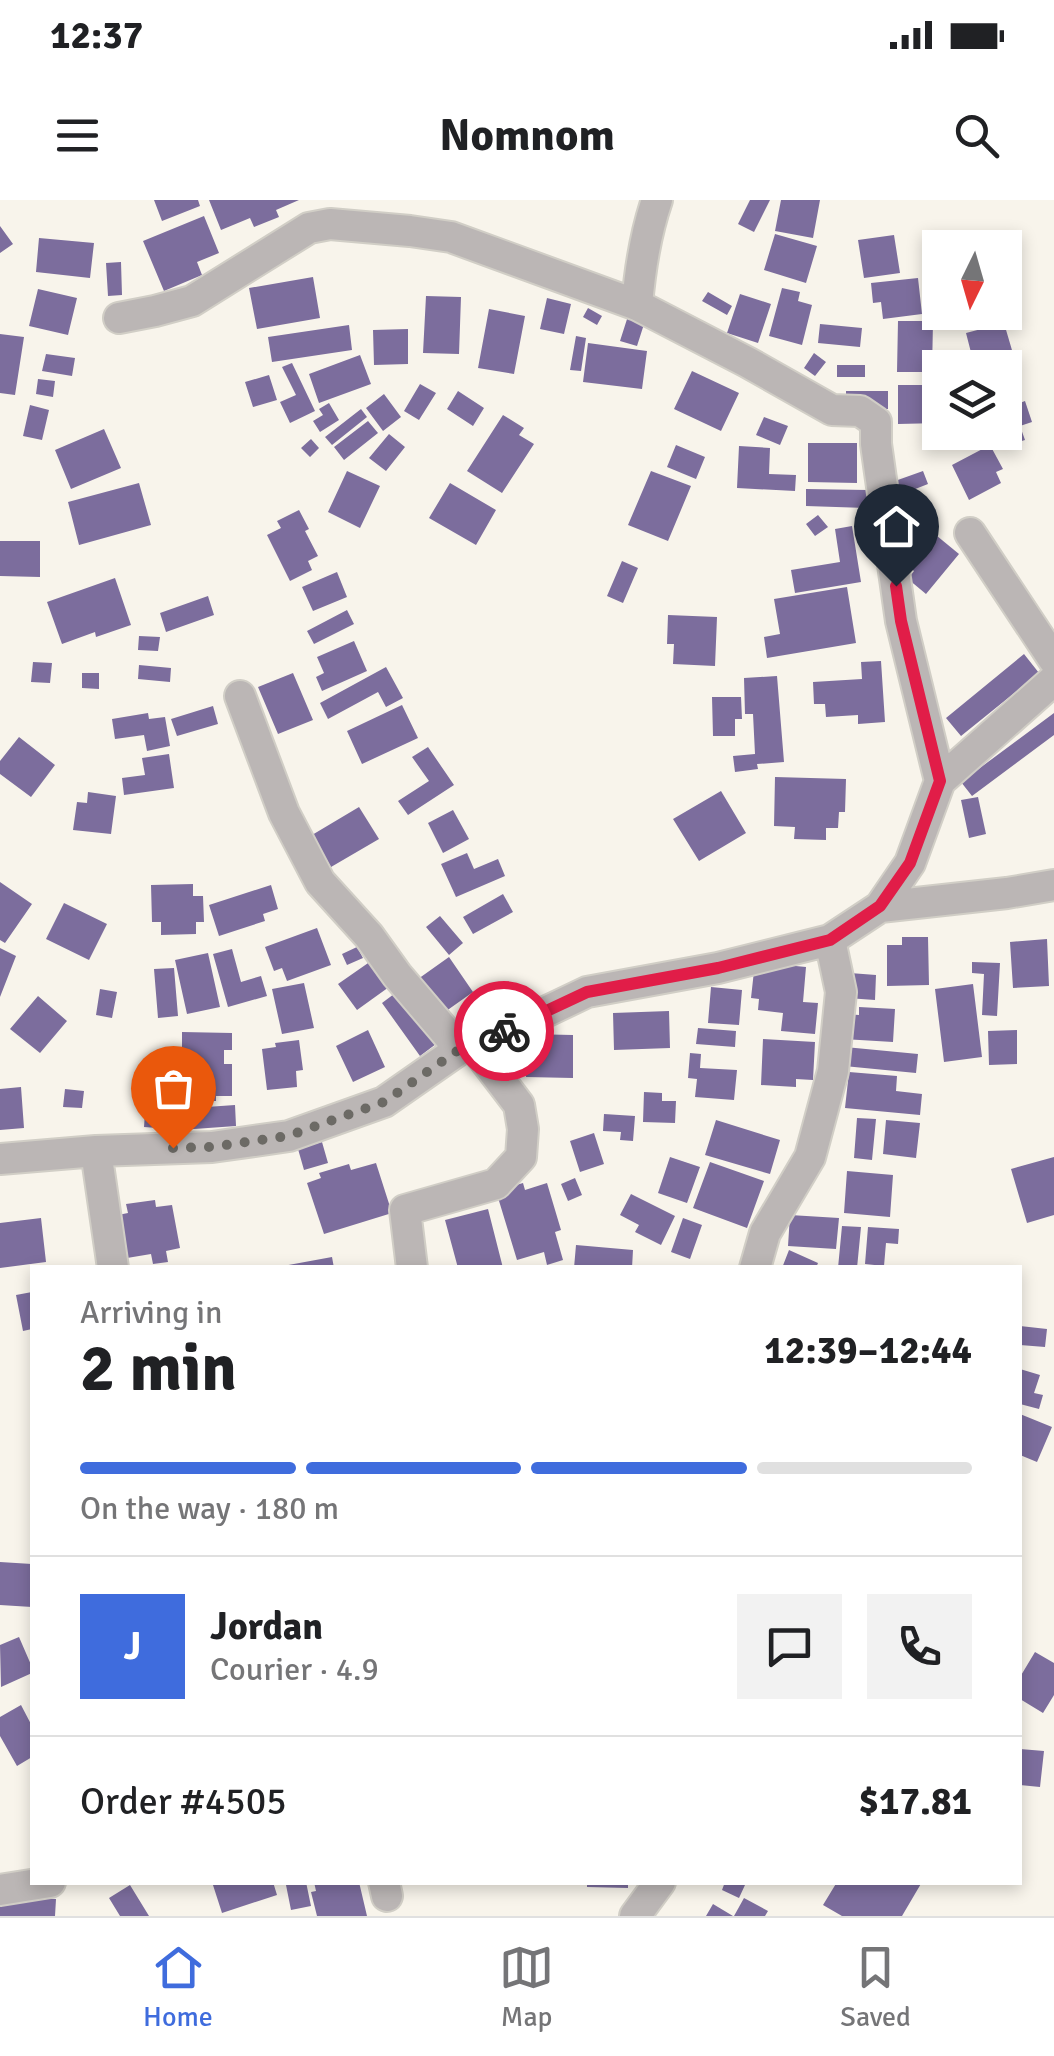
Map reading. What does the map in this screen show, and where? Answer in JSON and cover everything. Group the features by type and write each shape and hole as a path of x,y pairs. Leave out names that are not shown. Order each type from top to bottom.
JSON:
{"street":[{"path":"637,306 648,225 656,200"},
{"path":"120,318 192,301 308,228 330,224 410,230 450,237 637,306 832,410 860,411 876,422 901,621 940,781"},
{"path":"970,533 1054,660"},
{"path":"0,1159 212,1147 288,1136 384,1102 467,1047 587,992 718,968 830,940 880,906 910,863 940,781 1054,680"},
{"path":"240,696 284,813 320,882 398,975 519,1106 523,1129 521,1157 496,1184 405,1210 412,1265"},
{"path":"880,906 1054,885"},
{"path":"756,1265 766,1233 810,1158 833,1071 840,992 830,940"},
{"path":"96,1151 113,1265"},
{"path":"0,1890 31,1885"},
{"path":"635,1916 658,1885"}],"building":[{"path":"154,200 198,200 200,206 162,221"},
{"path":"209,200 299,200 276,210 279,217 254,227 250,218 221,230"},
{"path":"750,200 770,200 754,232 738,224"},
{"path":"781,200 820,200 813,238 775,231"},
{"path":"204,216 219,253 197,262 202,275 164,291 143,241"},
{"path":"0,226 13,244 0,253"},
{"path":"775,234 817,246 806,283 764,270"},
{"path":"894,235 900,273 864,278 858,240"},
{"path":"39,238 94,243 90,278 36,272"},
{"path":"121,262 122,295 108,296 106,263"},
{"path":"313,277 320,318 257,329 249,288"},
{"path":"918,278 922,314 883,319 881,302 873,303 871,283"},
{"path":"782,288 800,292 798,301 812,305 802,345 769,336"},
{"path":"38,289 77,298 68,335 29,326"},
{"path":"708,292 732,306 727,315 702,301"},
{"path":"740,294 771,304 758,343 727,333"},
{"path":"426,296 461,297 459,354 423,353"},
{"path":"547,298 571,304 564,334 540,329"},
{"path":"588,308 602,316 597,325 583,317"},
{"path":"489,309 525,316 514,374 478,368"},
{"path":"628,316 645,321 637,346 620,341"},
{"path":"898,321 922,321 922,330 933,330 932,350 922,350 922,372 897,372"},
{"path":"820,324 862,328 860,347 818,343"},
{"path":"349,325 352,350 272,362 268,337"},
{"path":"408,329 408,364 374,365 373,330"},
{"path":"1006,330 1012,350 970,350 966,333"},
{"path":"0,334 24,337 15,395 0,393"},
{"path":"576,336 586,338 581,371 570,370"},
{"path":"588,343 647,351 642,389 583,382"},
{"path":"814,353 826,362 815,376 804,368"},
{"path":"46,354 75,358 72,376 42,371"},
{"path":"360,355 371,384 319,403 309,374"},
{"path":"292,363 315,411 290,423 280,402 296,395 282,367"},
{"path":"837,365 865,365 865,377 837,377"},
{"path":"692,371 739,393 721,431 674,409"},
{"path":"269,375 277,400 253,407 245,382"},
{"path":"38,379 55,381 53,397 36,394"},
{"path":"420,384 436,393 419,420 404,411"},
{"path":"898,385 922,385 922,423 898,424"},
{"path":"458,391 484,408 473,426 447,409"},
{"path":"846,391 888,391 888,409 846,409"},
{"path":"384,394 401,417 383,431 366,408"},
{"path":"1025,401 1032,422 1022,425 1022,402"},
{"path":"329,403 339,420 320,432 313,421 323,415 319,409"},
{"path":"30,405 49,410 42,440 23,436"},
{"path":"361,409 367,417 332,445 325,437"},
{"path":"503,415 524,428 519,435 534,444 502,493 467,471"},
{"path":"764,417 788,426 780,445 756,435"},
{"path":"368,421 378,433 344,460 334,447"},
{"path":"104,429 121,468 71,489 55,450"},
{"path":"389,434 405,447 386,471 369,458"},
{"path":"311,439 319,448 310,457 301,448"},
{"path":"808,443 857,443 857,483 808,482"},
{"path":"676,445 705,457 696,479 667,467"},
{"path":"739,446 770,448 769,474 796,475 795,491 737,488"},
{"path":"980,450 993,450 1003,469 996,472 1001,483 969,500 952,465"},
{"path":"347,471 380,486 360,528 328,512"},
{"path":"651,471 691,486 668,541 628,525"},
{"path":"923,471 928,484 900,495 895,481"},
{"path":"139,483 151,525 79,545 68,502"},
{"path":"450,483 496,510 476,545 429,518"},
{"path":"806,489 867,490 866,508 806,506"},
{"path":"928,502 935,513 923,521 917,509"},
{"path":"901,509 915,521 904,534 890,523"},
{"path":"299,510 318,556 308,561 312,570 290,581 267,535 281,528 277,521"},
{"path":"818,515 828,527 815,536 806,524"},
{"path":"920,522 959,554 926,594 908,579 914,571 893,554"},
{"path":"852,526 861,582 795,593 791,570 840,562 835,529"},
{"path":"0,541 40,541 40,577 0,576"},
{"path":"622,561 638,568 623,603 607,596"},
{"path":"337,572 347,597 313,611 302,587"},
{"path":"115,578 131,625 62,644 47,602"},
{"path":"847,587 856,643 767,658 764,637 780,634 774,599"},
{"path":"208,596 214,615 166,632 160,613"},
{"path":"347,610 354,624 314,644 307,631"},
{"path":"668,615 717,617 715,666 673,664 674,644 667,644"},
{"path":"139,636 160,637 158,651 138,650"},
{"path":"354,641 367,671 322,691 316,677 324,673 317,657"},
{"path":"1024,654 1039,673 961,736 946,718"},
{"path":"881,661 885,722 858,724 858,715 826,717 825,704 814,704 813,682 862,679 861,662"},
{"path":"33,662 52,663 50,683 31,682"},
{"path":"139,665 171,668 170,682 138,679"},
{"path":"386,667 403,698 386,707 378,692 328,719 320,703"},
{"path":"82,673 99,673 99,689 82,688"},
{"path":"293,673 313,720 278,734 258,687"},
{"path":"777,676 784,762 757,764 758,769 735,772 733,756 755,754 753,714 745,714 744,678"},
{"path":"712,697 741,697 742,719 735,719 735,736 713,736"},
{"path":"402,705 418,738 362,764 347,731"},
{"path":"213,706 218,724 177,736 171,719"},
{"path":"148,713 149,719 165,717 170,746 147,751 144,735 115,739 112,719"},
{"path":"1054,713 1054,735 972,796 961,782"},
{"path":"19,737 55,765 31,797 0,774 0,761"},
{"path":"428,747 454,785 408,815 398,801 429,781 412,757"},
{"path":"169,754 174,788 124,795 122,778 145,775 142,758"},
{"path":"775,777 846,779 845,812 839,812 838,828 826,828 826,840 794,839 795,827 774,826"},
{"path":"721,791 746,833 699,861 673,819"},
{"path":"88,792 116,796 111,834 73,830 77,802 87,803"},
{"path":"978,797 986,834 969,838 961,800"},
{"path":"359,807 379,839 331,867 312,835"},
{"path":"453,810 469,839 443,853 428,823"},
{"path":"467,853 474,869 498,859 505,876 456,897 441,864"},
{"path":"0,882 32,904 5,943 0,940"},
{"path":"193,884 193,896 203,896 204,922 196,922 196,934 161,935 161,922 152,922 151,885"},
{"path":"271,885 278,909 263,914 265,921 219,936 209,905"},
{"path":"503,894 513,912 473,934 463,917"},
{"path":"64,903 107,924 89,960 46,939"},
{"path":"440,916 463,943 449,955 426,927"},
{"path":"317,928 331,965 287,981 282,968 274,971 265,947"},
{"path":"902,937 928,937 929,985 887,986 887,945 902,945"},
{"path":"1047,939 1049,986 1013,988 1010,942"},
{"path":"357,947 363,958 347,965 342,954"},
{"path":"0,948 16,956 0,997"},
{"path":"232,949 241,982 261,976 267,996 228,1007 213,954"},
{"path":"208,953 220,1007 187,1014 175,960"},
{"path":"449,957 473,992 442,1014 418,979"},
{"path":"371,961 389,987 357,1010 338,984"},
{"path":"755,962 806,967 803,1002 818,1003 815,1034 781,1031 783,1013 758,1010 759,999 751,998"},
{"path":"972,962 1000,963 997,1016 982,1015 984,974 972,973"},
{"path":"174,968 178,1016 158,1018 154,969"},
{"path":"850,973 876,975 875,1000 847,998"},
{"path":"304,983 314,1028 282,1034 272,989"},
{"path":"973,984 982,1057 944,1062 935,989"},
{"path":"711,987 742,990 739,1025 708,1023"},
{"path":"100,989 117,992 112,1018 96,1015"},
{"path":"398,991 436,1044 420,1056 382,1003"},
{"path":"38,996 67,1021 40,1053 10,1029"},
{"path":"859,1007 895,1009 893,1042 843,1039 845,1014 859,1015"},
{"path":"669,1011 670,1048 614,1050 613,1013"},
{"path":"698,1028 736,1031 735,1047 696,1044"},
{"path":"368,1030 385,1067 353,1082 336,1046"},
{"path":"1017,1030 1017,1064 989,1065 988,1031"},
{"path":"182,1032 232,1033 232,1050 224,1050 224,1064 232,1064 232,1096 216,1096 216,1101 190,1101 190,1093 183,1093 183,1071 190,1071 190,1056 182,1056"},
{"path":"526,1034 573,1035 573,1078 526,1077"},
{"path":"763,1039 815,1042 813,1080 796,1079 796,1087 761,1085"},
{"path":"299,1040 303,1070 296,1071 297,1087 267,1090 262,1049"},
{"path":"845,1047 918,1054 916,1073 844,1066"},
{"path":"690,1053 701,1054 700,1068 737,1070 734,1100 695,1097 697,1079 688,1078"},
{"path":"849,1072 897,1076 896,1091 922,1094 920,1115 845,1108"},
{"path":"21,1087 24,1128 0,1130 0,1089"},
{"path":"65,1089 84,1091 82,1108 63,1107"},
{"path":"644,1092 662,1093 662,1101 676,1101 675,1123 643,1122"},
{"path":"146,1098 163,1099 162,1107 173,1108 171,1129 144,1127"},
{"path":"235,1105 236,1126 180,1130 178,1109"},
{"path":"604,1114 635,1116 633,1141 620,1140 621,1132 603,1131"},
{"path":"857,1118 876,1119 872,1160 854,1158"},
{"path":"716,1120 780,1140 770,1174 705,1155"},
{"path":"886,1120 920,1123 916,1158 883,1154"},
{"path":"594,1133 604,1164 580,1172 570,1141"},
{"path":"322,1142 328,1163 304,1170 298,1149"},
{"path":"670,1157 700,1167 687,1203 658,1193"},
{"path":"1054,1157 1054,1215 1027,1223 1011,1169"},
{"path":"710,1162 764,1181 747,1228 693,1208"},
{"path":"376,1163 392,1213 324,1234 307,1183 321,1178 319,1173 349,1164 351,1170"},
{"path":"847,1171 893,1175 890,1217 844,1213"},
{"path":"575,1178 582,1195 568,1201 561,1184"},
{"path":"523,1183 525,1190 547,1183 561,1230 555,1232 563,1260 547,1265 544,1252 517,1260 496,1191"},
{"path":"631,1194 675,1216 661,1245 635,1232 639,1225 620,1215"},
{"path":"155,1200 156,1207 172,1205 180,1248 166,1251 168,1262 153,1264 151,1254 121,1259 113,1216 128,1213 126,1204"},
{"path":"488,1209 502,1265 457,1265 445,1220"},
{"path":"790,1215 839,1218 836,1249 788,1246"},
{"path":"41,1218 46,1262 0,1268 0,1223"},
{"path":"683,1218 702,1225 690,1259 671,1252"},
{"path":"842,1226 861,1227 857,1265 838,1265"},
{"path":"868,1227 899,1229 898,1244 886,1243 884,1265 865,1264"},
{"path":"576,1245 633,1250 632,1265 574,1265"},
{"path":"789,1250 818,1263 817,1265 783,1265"},
{"path":"332,1257 333,1265 288,1265"},
{"path":"30,1292 30,1329 23,1331 16,1295"},
{"path":"1022,1326 1047,1329 1045,1347 1022,1345"},
{"path":"1022,1370 1040,1375 1034,1393 1043,1395 1039,1409 1022,1405"},
{"path":"1022,1415 1052,1427 1037,1462 1022,1456"},
{"path":"0,1562 30,1564 30,1607 0,1605"},
{"path":"19,1637 30,1662 30,1674 1,1687 0,1645"},
{"path":"1035,1652 1054,1663 1054,1695 1043,1713 1022,1700 1022,1674"},
{"path":"21,1705 30,1722 30,1758 17,1766 0,1736 0,1717"},
{"path":"1022,1749 1044,1751 1040,1787 1022,1785"},
{"path":"130,1885 149,1916 120,1916 109,1898"},
{"path":"213,1885 274,1885 277,1895 222,1913"},
{"path":"286,1885 307,1885 311,1906 291,1910"},
{"path":"315,1885 360,1885 367,1916 317,1916 311,1892 316,1891"},
{"path":"587,1885 628,1885 628,1888"},
{"path":"724,1885 745,1885 739,1898 722,1890"},
{"path":"835,1885 920,1885 902,1916 842,1916 823,1905"},
{"path":"0,1896 56,1899 55,1916 0,1916"},
{"path":"744,1898 768,1911 765,1916 734,1916"},
{"path":"713,1904 733,1916 706,1916"}],"way so far":[{"path":"173,1148 212,1147 288,1136 384,1102 460,1049 504,1031"}],"route":[{"path":"504,1031 587,992 718,968 830,940 880,906 910,863 940,781 896,586"}]}
